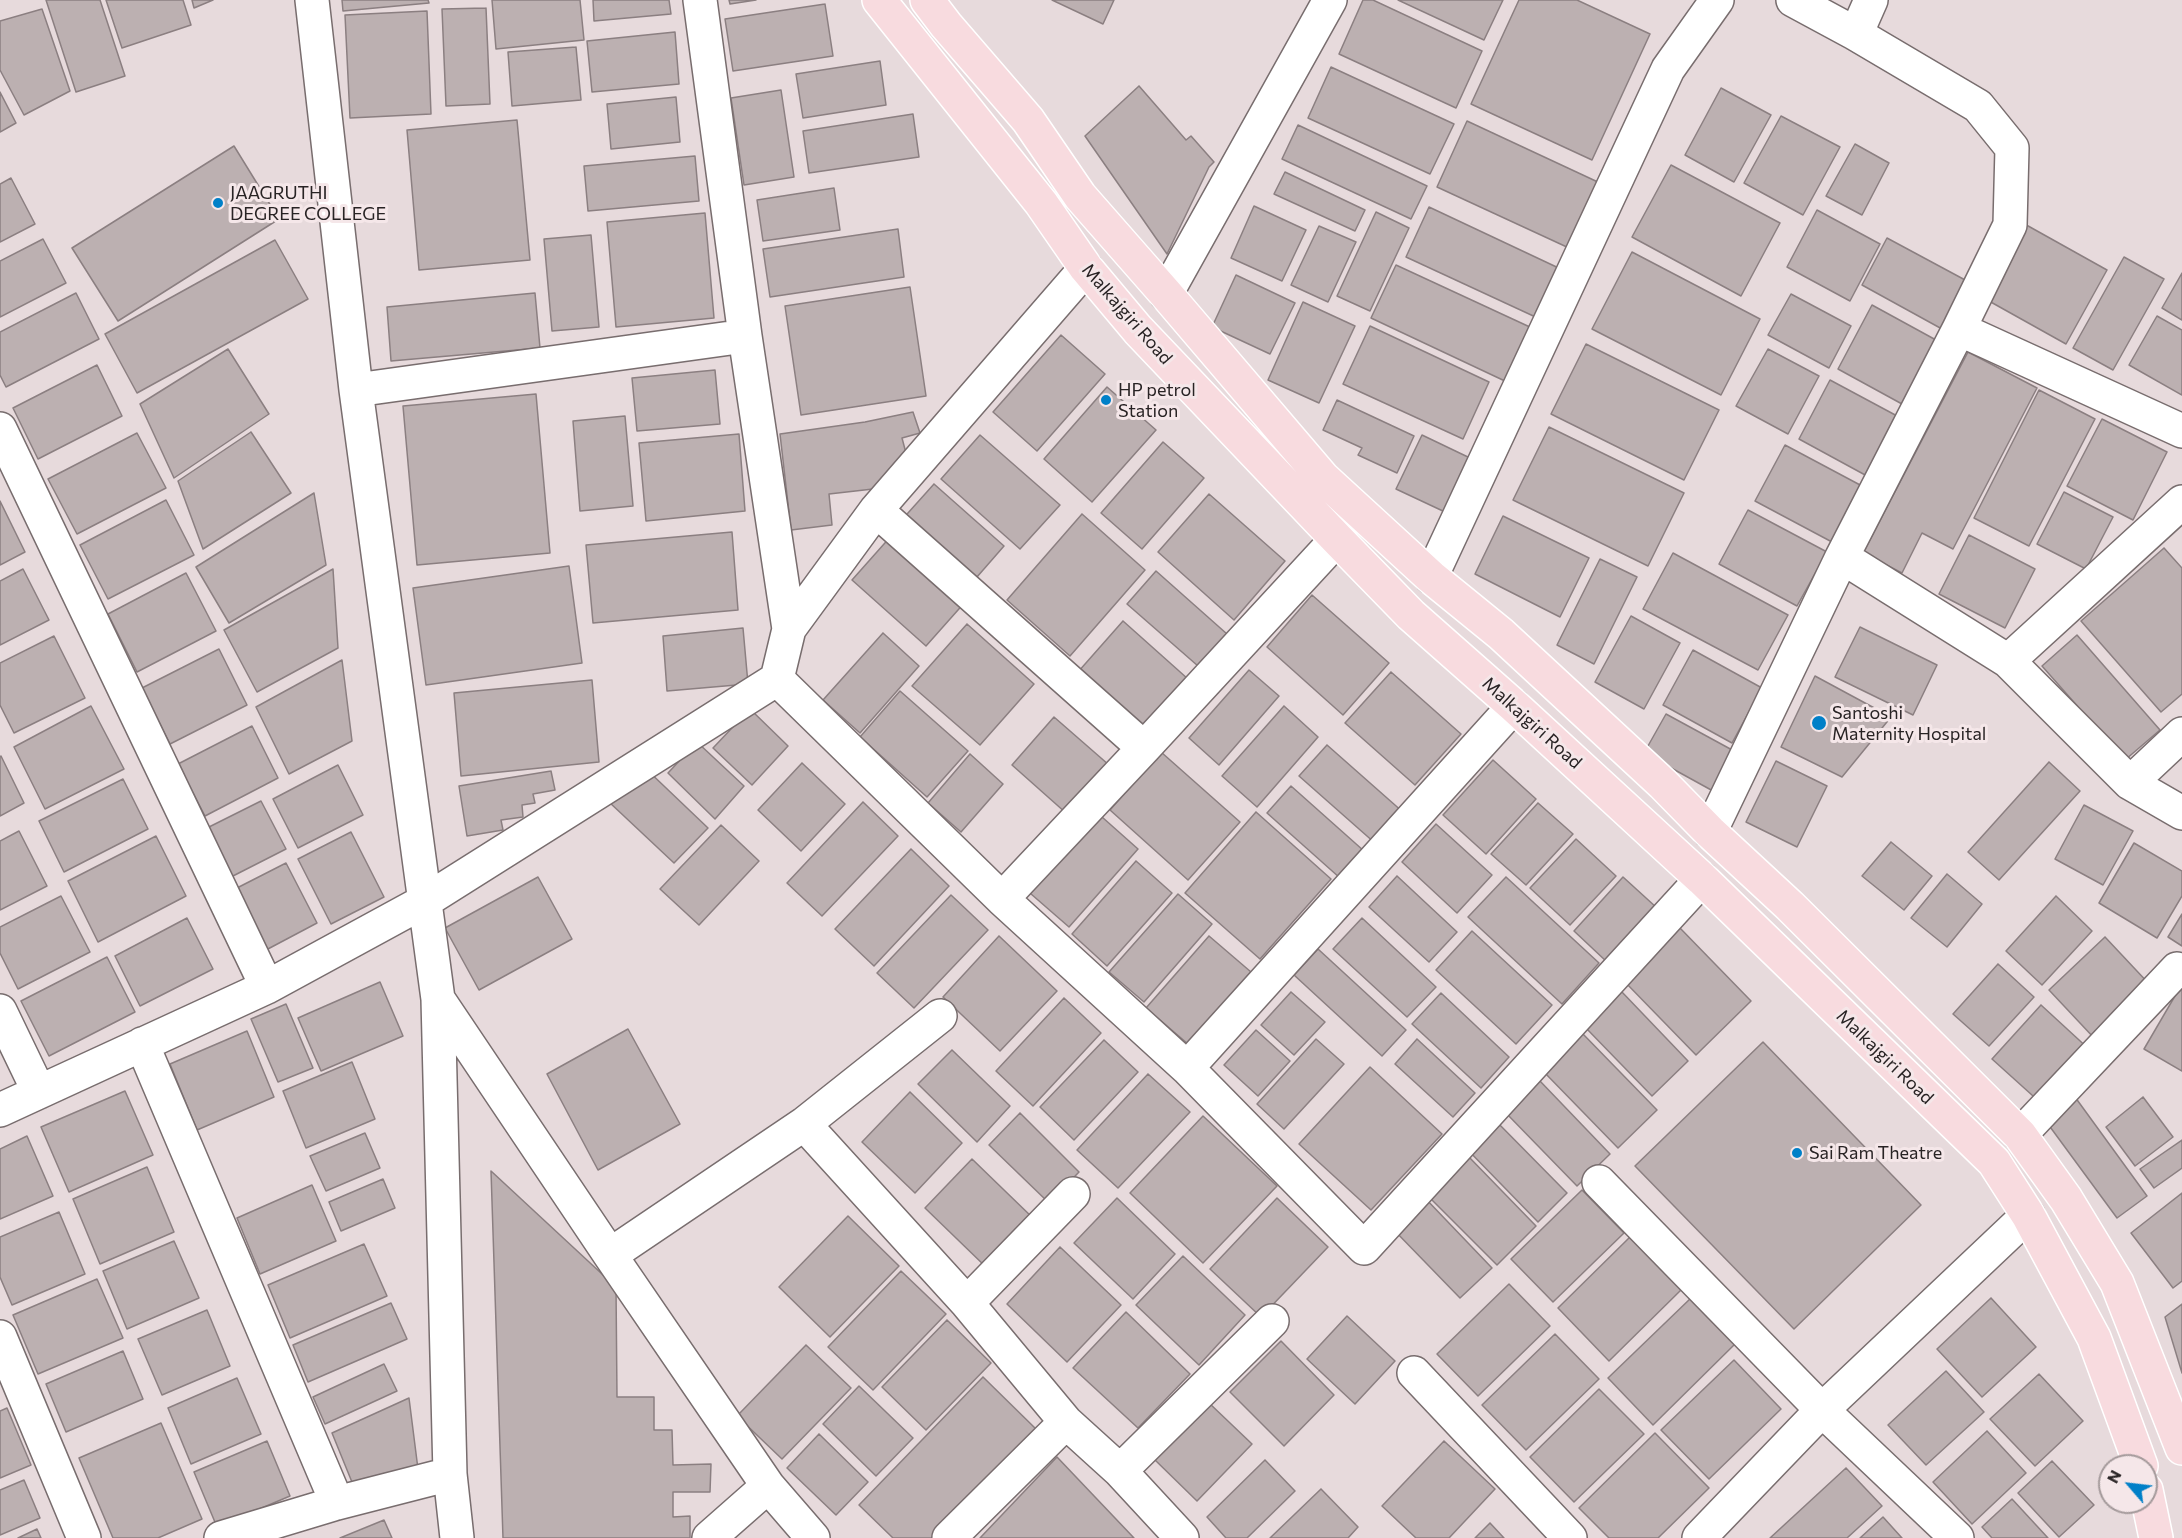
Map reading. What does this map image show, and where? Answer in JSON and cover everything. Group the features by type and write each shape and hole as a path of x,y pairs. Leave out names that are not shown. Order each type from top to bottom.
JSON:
{"main road":[{"name":"Malkajgiri Road","path":"879,0 1041,203 1086,268 1138,330 1337,539 1411,615 1514,706 1702,879 1994,1162 2028,1215 2094,1338 2137,1454"},
{"path":"927,0 1028,120 1080,196 1323,478 1431,577 1501,634 1663,784 1710,832 1790,906 2020,1135 2066,1199 2117,1283 2182,1448"},
{"path":"2151,1514 2156,1538"}],"street":[{"path":"312,0 356,390 438,999 450,1474 457,1538"},
{"path":"0,1110 267,987 425,901 777,679 789,629 745,336 700,0"},
{"path":"1166,294 1330,0"},
{"path":"1431,577 1668,69 1717,0"},
{"path":"1710,832 1842,557 2010,225 2012,148 1978,106 1856,34 1793,0"},
{"path":"1856,34 1871,0"},
{"path":"789,629 876,510 1086,268"},
{"path":"1959,329 2182,431"},
{"path":"356,390 745,336"},
{"path":"0,429 267,987"},
{"path":"2008,661 2182,502"},
{"path":"876,510 1144,748"},
{"path":"1002,898 1337,539"},
{"path":"1842,557 2008,661 2130,783 2182,813"},
{"path":"777,679 1002,898 1187,1068 1364,1248 1702,879"},
{"path":"1187,1068 1514,706"},
{"path":"2130,783 2182,734"},
{"path":"2020,1135 2177,969"},
{"path":"438,999 768,1486 813,1538"},
{"path":"0,1011 39,1092"},
{"path":"610,1256 804,1124 940,1016"},
{"path":"142,1044 337,1503"},
{"path":"804,1124 967,1303 1066,1422 1120,1471 1182,1538"},
{"path":"1599,1182 1822,1410 1957,1538"},
{"path":"967,1303 1073,1194"},
{"path":"1699,1538 1822,1410 2028,1215"},
{"path":"1120,1471 1272,1321"},
{"path":"0,1337 84,1538"},
{"path":"1414,1373 1570,1538"},
{"path":"948,1538 1066,1422"},
{"path":"221,1538 337,1503 450,1474"},
{"path":"709,1538 768,1486"}],"building":[{"path":"46,0 100,0 125,76 76,92"},
{"path":"106,0 183,0 191,25 122,48"},
{"path":"192,0 213,0 194,8"},
{"path":"342,0 428,0 429,3 343,11"},
{"path":"492,0 580,0 584,40 496,49"},
{"path":"593,0 669,0 671,14 594,21"},
{"path":"729,0 756,0 730,4"},
{"path":"1052,0 1114,0 1103,24"},
{"path":"1363,0 1373,0 1482,51 1456,108 1339,54"},
{"path":"1398,0 1503,0 1484,40"},
{"path":"1519,0 1577,0 1650,34 1592,160 1471,104"},
{"path":"825,4 833,56 733,71 725,19"},
{"path":"486,8 490,104 446,106 442,9"},
{"path":"42,9 70,91 24,115 0,70 0,21"},
{"path":"427,11 431,114 350,118 345,15"},
{"path":"675,32 679,84 592,92 587,41"},
{"path":"576,47 581,100 512,106 508,52"},
{"path":"880,61 886,105 803,118 796,74"},
{"path":"1331,67 1454,124 1430,174 1308,118"},
{"path":"1139,86 1186,140 1191,136 1214,162 1209,167 1167,254 1085,136"},
{"path":"1721,88 1771,115 1734,182 1685,155"},
{"path":"781,90 794,177 744,185 731,98"},
{"path":"0,92 16,123 0,132"},
{"path":"676,97 680,142 611,149 607,104"},
{"path":"913,114 919,157 809,173 803,131"},
{"path":"1781,116 1840,147 1803,215 1744,183"},
{"path":"517,120 530,260 419,270 407,130"},
{"path":"1467,121 1600,183 1569,248 1437,187"},
{"path":"1298,125 1427,186 1411,219 1282,159"},
{"path":"1855,144 1889,163 1862,215 1826,196"},
{"path":"234,146 279,219 118,321 72,248"},
{"path":"695,156 699,201 588,211 584,166"},
{"path":"1671,165 1780,223 1741,296 1632,237"},
{"path":"1285,172 1365,210 1355,231 1274,194"},
{"path":"11,178 35,224 0,242 0,184"},
{"path":"834,188 840,230 763,241 757,200"},
{"path":"1254,206 1306,230 1282,281 1231,258"},
{"path":"1429,207 1565,271 1542,320 1406,257"},
{"path":"1817,210 1880,244 1850,301 1787,267"},
{"path":"1376,212 1409,228 1370,311 1337,296"},
{"path":"705,213 714,318 616,327 607,222"},
{"path":"2021,222 2107,270 2066,344 1980,296"},
{"path":"1319,226 1356,242 1328,302 1291,285"},
{"path":"898,229 904,277 770,297 763,249"},
{"path":"591,235 599,327 552,331 544,239"},
{"path":"1887,238 1967,281 1942,329 1862,285"},
{"path":"43,239 66,283 0,317 0,261"},
{"path":"275,240 308,299 137,393 105,334"},
{"path":"1632,252 1760,319 1721,395 1592,329"},
{"path":"2124,257 2164,279 2113,370 2073,348"},
{"path":"1396,265 1532,328 1507,382 1371,318"},
{"path":"2182,273 2182,320 2162,308"},
{"path":"1236,275 1295,303 1270,354 1212,327"},
{"path":"910,287 926,396 801,415 785,306"},
{"path":"76,293 99,339 6,387 0,375 0,332"},
{"path":"535,293 540,348 391,361 387,307"},
{"path":"1791,294 1851,326 1829,368 1768,335"},
{"path":"1303,302 1355,326 1319,403 1268,380"},
{"path":"1872,305 1936,340 1902,404 1838,369"},
{"path":"2157,316 2182,330 2182,395 2129,365"},
{"path":"1370,326 1489,382 1463,439 1343,384"},
{"path":"1061,335 1105,374 1037,451 993,412"},
{"path":"1586,344 1719,410 1684,480 1551,414"},
{"path":"228,349 269,414 174,478 140,404"},
{"path":"1768,349 1819,376 1788,434 1736,406"},
{"path":"1968,352 2037,388 1953,549 1922,533 1902,573 1863,553"},
{"path":"97,365 122,416 38,459 13,408"},
{"path":"715,370 720,424 637,431 632,378"},
{"path":"1830,380 1899,417 1867,476 1799,439"},
{"path":"1107,387 1156,430 1092,502 1044,459"},
{"path":"2039,390 2095,419 2029,546 1974,518"},
{"path":"536,394 550,553 417,565 403,406"},
{"path":"1337,400 1414,436 1397,473 1358,455 1362,448 1323,430"},
{"path":"913,412 920,433 902,438 907,457 873,489 829,494 832,525 791,530 780,434 865,422"},
{"path":"625,416 633,506 580,511 573,421"},
{"path":"2102,419 2167,452 2133,520 2067,486"},
{"path":"1549,427 1684,493 1648,566 1513,500"},
{"path":"251,432 291,493 203,549 178,481"},
{"path":"137,433 166,488 77,534 48,479"},
{"path":"739,434 745,511 646,521 639,443"},
{"path":"980,435 1060,505 1020,549 941,479"},
{"path":"1422,435 1470,458 1445,512 1396,489"},
{"path":"1163,442 1204,478 1142,549 1101,513"},
{"path":"1785,445 1862,486 1832,542 1755,501"},
{"path":"934,484 1004,546 970,585 899,523"},
{"path":"2064,492 2113,517 2086,569 2037,544"},
{"path":"314,493 326,565 229,623 196,567"},
{"path":"1209,494 1285,561 1234,620 1158,552"},
{"path":"166,500 194,555 108,599 80,545"},
{"path":"0,501 25,552 0,565"},
{"path":"1748,510 1827,552 1797,606 1719,564"},
{"path":"1082,514 1145,570 1070,656 1007,600"},
{"path":"1503,516 1589,558 1560,617 1475,574"},
{"path":"732,532 738,610 593,623 586,545"},
{"path":"892,535 966,601 926,646 852,580"},
{"path":"1969,535 2035,569 2005,628 1939,594"},
{"path":"2164,548 2182,568 2182,694 2161,712 2081,621"},
{"path":"1673,553 1788,615 1758,670 1643,609"},
{"path":"1600,559 1637,577 1594,664 1557,645"},
{"path":"569,566 582,663 426,685 413,588"},
{"path":"23,569 49,620 0,645 0,581"},
{"path":"333,569 338,648 257,692 224,630"},
{"path":"1156,571 1227,634 1198,666 1127,604"},
{"path":"186,573 216,631 137,672 108,614"},
{"path":"1312,595 1389,663 1343,715 1267,647"},
{"path":"1631,616 1680,643 1644,709 1595,682"},
{"path":"1123,621 1188,679 1143,730 1078,672"},
{"path":"967,624 1034,684 980,745 912,686"},
{"path":"1860,627 1937,665 1913,715 1835,677"},
{"path":"743,628 748,684 667,691 663,636"},
{"path":"883,633 919,666 860,733 823,700"},
{"path":"2077,635 2160,730 2125,760 2042,666"},
{"path":"54,636 85,698 14,733 0,705 0,663"},
{"path":"219,649 247,705 170,744 142,688"},
{"path":"1693,650 1762,688 1732,743 1663,705"},
{"path":"342,660 352,741 289,774 256,707"},
{"path":"1249,670 1279,696 1219,765 1189,738"},
{"path":"1391,672 1461,734 1415,785 1345,723"},
{"path":"1815,676 1891,717 1842,777 1781,747"},
{"path":"592,680 599,762 461,776 454,693"},
{"path":"900,691 968,751 927,797 860,737"},
{"path":"91,706 124,769 45,809 14,747"},
{"path":"1284,706 1318,737 1257,807 1222,776"},
{"path":"750,709 788,746 752,785 713,748"},
{"path":"1666,714 1734,751 1713,791 1644,753"},
{"path":"1054,717 1109,765 1066,813 1012,765"},
{"path":"252,726 278,778 205,816 178,764"},
{"path":"697,742 744,786 715,819 668,773"},
{"path":"1327,745 1404,813 1376,844 1299,776"},
{"path":"1161,752 1240,822 1188,880 1110,810"},
{"path":"970,754 1003,784 961,832 928,803"},
{"path":"0,757 24,803 0,816"},
{"path":"1493,760 1536,799 1486,854 1443,815"},
{"path":"1776,761 1827,786 1797,847 1746,822"},
{"path":"2049,762 2080,791 1999,880 1968,852"},
{"path":"802,763 845,804 801,851 758,810"},
{"path":"338,765 363,815 298,848 273,799"},
{"path":"643,766 708,828 674,863 609,802"},
{"path":"551,771 555,790 533,794 535,803 522,805 523,817 501,820 503,830 467,836 459,786"},
{"path":"123,779 148,829 64,872 39,821"},
{"path":"1291,786 1364,851 1340,878 1267,813"},
{"path":"261,801 286,849 229,878 205,829"},
{"path":"863,802 898,836 822,916 787,883"},
{"path":"1538,803 1573,834 1526,885 1491,854"},
{"path":"2084,805 2133,831 2103,885 2055,859"},
{"path":"1093,809 1138,849 1069,927 1023,887"},
{"path":"1256,812 1331,879 1260,959 1185,893"},
{"path":"1436,824 1492,875 1457,913 1402,862"},
{"path":"721,825 759,861 699,925 660,889"},
{"path":"19,831 47,886 0,910 0,841"},
{"path":"351,832 384,897 331,924 298,859"},
{"path":"156,836 186,896 98,942 68,881"},
{"path":"1576,839 1616,876 1570,925 1530,888"},
{"path":"1891,842 1932,876 1904,910 1862,876"},
{"path":"2134,843 2182,871 2182,896 2157,938 2099,903"},
{"path":"911,849 949,886 874,966 835,929"},
{"path":"1136,861 1172,893 1107,966 1072,934"},
{"path":"286,863 317,923 266,950 235,889"},
{"path":"1947,874 1982,904 1947,947 1911,918"},
{"path":"1397,876 1457,932 1429,962 1369,907"},
{"path":"538,877 572,939 479,990 445,928"},
{"path":"1506,877 1599,963 1562,1004 1468,917"},
{"path":"1623,877 1657,908 1607,962 1574,931"},
{"path":"1178,894 1212,924 1144,1002 1109,972"},
{"path":"951,895 988,930 914,1008 877,973"},
{"path":"61,896 90,952 18,989 0,953 0,927"},
{"path":"2056,896 2092,931 2042,985 2006,951"},
{"path":"2182,914 2182,946 2168,937"},
{"path":"187,918 213,969 140,1006 115,956"},
{"path":"1362,918 1436,987 1407,1017 1333,949"},
{"path":"1679,927 1751,1001 1696,1055 1624,981"},
{"path":"1472,931 1552,1005 1516,1044 1436,970"},
{"path":"999,936 1057,991 1000,1051 943,997"},
{"path":"1209,936 1251,972 1188,1044 1146,1008"},
{"path":"2105,937 2151,986 2095,1039 2049,990"},
{"path":"1318,949 1406,1030 1382,1056 1294,975"},
{"path":"107,957 135,1012 49,1056 21,1001"},
{"path":"1998,964 2034,997 1989,1046 1953,1014"},
{"path":"380,982 403,1036 321,1071 298,1018"},
{"path":"2182,984 2182,1071 2144,1049"},
{"path":"1621,991 1688,1061 1652,1096 1585,1027"},
{"path":"1291,992 1325,1022 1294,1055 1261,1025"},
{"path":"1441,993 1509,1057 1481,1088 1412,1024"},
{"path":"1064,998 1101,1033 1033,1106 996,1071"},
{"path":"286,1004 313,1068 278,1082 251,1019"},
{"path":"2041,1005 2091,1051 2043,1105 1992,1059"},
{"path":"628,1029 680,1124 598,1170 547,1074"},
{"path":"1256,1030 1290,1061 1258,1096 1224,1065"},
{"path":"247,1031 274,1097 197,1130 170,1064"},
{"path":"1582,1033 1657,1110 1618,1148 1543,1071"},
{"path":"1316,1039 1344,1064 1284,1129 1257,1104"},
{"path":"1417,1039 1475,1093 1453,1117 1395,1064"},
{"path":"1104,1040 1138,1072 1074,1140 1040,1107"},
{"path":"1763,1042 1921,1205 1794,1329 1635,1166"},
{"path":"952,1050 1010,1106 977,1142 918,1084"},
{"path":"352,1062 375,1119 306,1148 283,1091"},
{"path":"1370,1067 1442,1134 1371,1210 1299,1144"},
{"path":"1148,1074 1190,1112 1118,1188 1077,1150"},
{"path":"1539,1080 1610,1154 1577,1186 1505,1112"},
{"path":"125,1091 153,1155 69,1192 41,1127"},
{"path":"910,1092 962,1143 915,1193 862,1142"},
{"path":"2075,1097 2147,1196 2117,1218 2045,1120"},
{"path":"2143,1097 2173,1137 2135,1166 2106,1127"},
{"path":"1020,1113 1079,1172 1049,1203 989,1145"},
{"path":"1203,1116 1277,1186 1203,1263 1130,1193"},
{"path":"1492,1117 1567,1193 1538,1222 1463,1145"},
{"path":"365,1133 380,1168 326,1191 310,1156"},
{"path":"27,1136 53,1196 0,1219 0,1149"},
{"path":"2182,1140 2182,1168 2154,1188 2140,1169"},
{"path":"1468,1156 1536,1226 1497,1265 1427,1195"},
{"path":"972,1159 1035,1220 988,1269 925,1208"},
{"path":"147,1167 174,1232 100,1264 73,1199"},
{"path":"491,1171 616,1287 617,1397 654,1397 654,1430 672,1430 673,1465 711,1464 710,1492 673,1492 673,1517 690,1516 690,1538 503,1538"},
{"path":"383,1179 395,1208 341,1231 329,1202"},
{"path":"312,1185 336,1241 260,1274 237,1218"},
{"path":"1582,1190 1624,1233 1553,1302 1511,1259"},
{"path":"2182,1193 2182,1281 2173,1288 2131,1233"},
{"path":"1424,1197 1492,1268 1460,1298 1392,1228"},
{"path":"1117,1198 1175,1254 1133,1299 1074,1243"},
{"path":"1277,1198 1328,1247 1261,1317 1210,1269"},
{"path":"59,1212 85,1274 12,1305 0,1277 0,1237"},
{"path":"848,1216 899,1266 830,1337 779,1287"},
{"path":"1631,1236 1682,1289 1609,1361 1558,1308"},
{"path":"174,1241 199,1298 127,1329 103,1271"},
{"path":"364,1244 387,1296 290,1338 268,1285"},
{"path":"1060,1247 1121,1305 1067,1362 1007,1304"},
{"path":"1183,1256 1245,1315 1199,1365 1136,1305"},
{"path":"901,1271 946,1314 873,1390 828,1347"},
{"path":"97,1279 123,1338 38,1374 13,1315"},
{"path":"1509,1284 1550,1326 1478,1396 1437,1354"},
{"path":"1692,1297 1736,1343 1653,1425 1608,1378"},
{"path":"1991,1298 2036,1347 1982,1397 1937,1349"},
{"path":"391,1303 407,1339 308,1382 293,1345"},
{"path":"2182,1304 2182,1373 2165,1317"},
{"path":"207,1310 230,1366 162,1395 138,1339"},
{"path":"1126,1312 1190,1374 1138,1428 1073,1368"},
{"path":"1347,1316 1395,1361 1355,1404 1307,1359"},
{"path":"947,1320 991,1363 926,1430 882,1387"},
{"path":"1555,1334 1599,1379 1526,1450 1482,1405"},
{"path":"1281,1341 1334,1395 1284,1446 1230,1392"},
{"path":"806,1345 851,1388 782,1459 737,1416"},
{"path":"123,1351 143,1399 66,1432 46,1384"},
{"path":"1734,1360 1781,1409 1709,1479 1661,1430"},
{"path":"384,1364 397,1391 325,1424 313,1397"},
{"path":"1946,1371 1984,1412 1926,1465 1888,1425"},
{"path":"2039,1374 2083,1421 2035,1466 1990,1419"},
{"path":"983,1377 1037,1430 933,1538 893,1538 859,1505"},
{"path":"237,1378 261,1434 191,1464 168,1408"},
{"path":"859,1386 913,1438 876,1476 823,1424"},
{"path":"1599,1389 1644,1434 1574,1502 1530,1457"},
{"path":"409,1398 419,1477 356,1492 332,1433"},
{"path":"1208,1402 1252,1444 1197,1501 1154,1459"},
{"path":"7,1408 31,1465 0,1478 0,1411"},
{"path":"161,1423 202,1519 158,1538 113,1538 79,1458"},
{"path":"1987,1431 2026,1473 1972,1524 1933,1482"},
{"path":"1655,1433 1709,1488 1658,1538 1609,1538 1579,1508"},
{"path":"819,1434 868,1482 836,1515 787,1468"},
{"path":"267,1441 290,1496 217,1527 194,1472"},
{"path":"1444,1441 1495,1489 1449,1538 1416,1538 1382,1506"},
{"path":"1057,1457 1134,1538 980,1538"},
{"path":"1265,1460 1295,1491 1247,1538 1226,1538 1207,1517"},
{"path":"2052,1461 2094,1505 2059,1537 2018,1493"},
{"path":"1846,1468 1882,1506 1847,1538 1770,1538"},
{"path":"24,1480 40,1518 0,1535 0,1490"},
{"path":"1321,1489 1358,1527 1348,1538 1270,1538"},
{"path":"2012,1499 2048,1538 1992,1538 1982,1527"},
{"path":"1883,1517 1902,1538 1860,1538"},
{"path":"384,1520 392,1538 340,1538"},
{"path":"1490,1523 1504,1538 1475,1538"},
{"path":"37,1529 41,1538 18,1538"}],"place":[{"name":"JAAGRUTHI DEGREE COLLEGE","path":"218,203"},
{"name":"HP petrol Station","path":"1106,400"},
{"name":"Santoshi Maternity Hospital","path":"1819,723"},
{"name":"Sai Ram Theatre","path":"1797,1153"}]}
